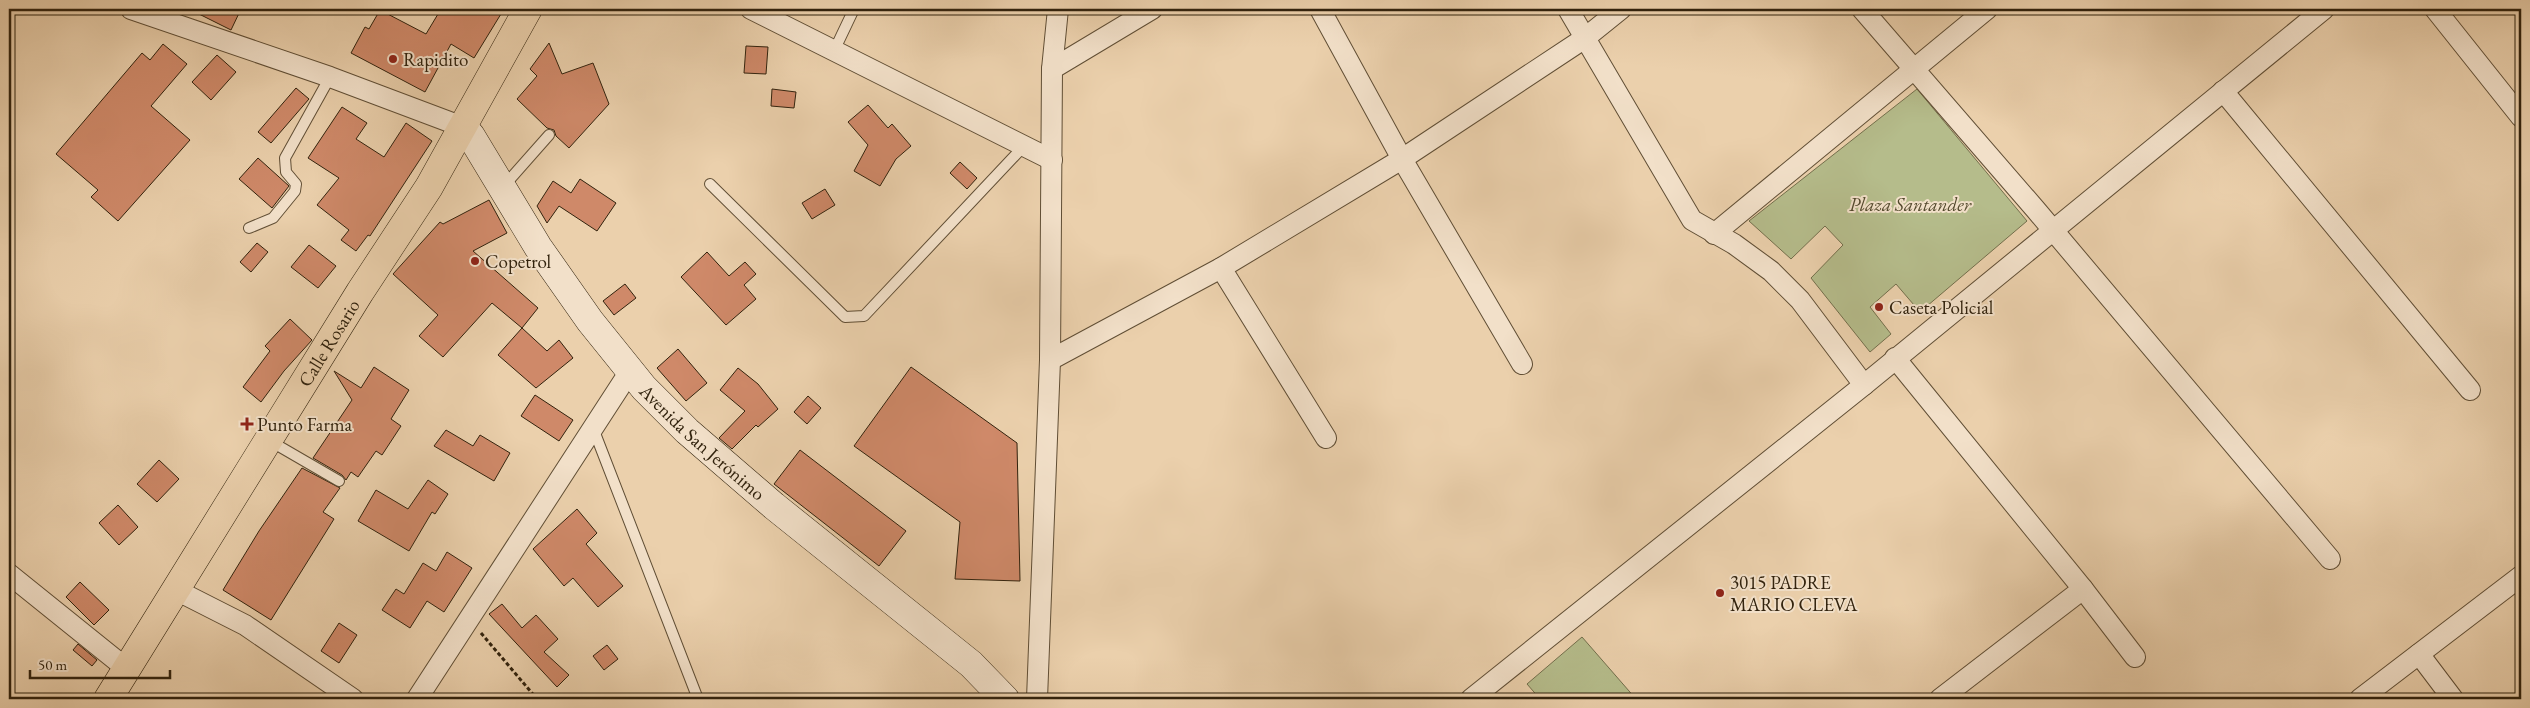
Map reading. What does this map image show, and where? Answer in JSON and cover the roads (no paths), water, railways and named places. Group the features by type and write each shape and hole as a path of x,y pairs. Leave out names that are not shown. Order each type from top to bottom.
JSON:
{"main road":[{"name":"Calle Rosario","path":"108,699 360,292 429,188 528,9"}],"street":[{"path":"131,9 330,77 463,127"},
{"path":"751,9 1052,160"},
{"path":"1037,699 1050,360 1052,69 1058,9"},
{"path":"1052,69 1152,9"},
{"path":"1320,9 1402,159 1522,364"},
{"path":"1568,9 1692,220 1734,244 1772,271 1800,300 1864,385"},
{"path":"1050,360 1221,268 1402,159 1585,38 1621,9"},
{"path":"1862,9 2330,559"},
{"path":"1714,234 1987,9"},
{"path":"1471,699 1864,385 2324,9"},
{"path":"2434,9 2521,117"},
{"path":"2223,91 2470,390"},
{"name":"Avenida San Jerónimo","path":"463,127 503,188 538,247 590,321 630,371 687,431 774,506 972,664 1005,699"},
{"path":"1221,268 1326,438"},
{"path":"1895,358 2083,589 2135,657"},
{"path":"417,699 630,371"},
{"path":"9,574 126,669"},
{"path":"2360,699 2521,576"},
{"path":"1940,699 2083,589"},
{"path":"176,590 245,625 353,699"},
{"path":"2418,654 2453,699"}],"lane":[{"path":"834,51 854,9"},
{"path":"249,228 273,218 295,191 296,184 286,172 284,158 330,77"},
{"path":"503,188 548,135"},
{"path":"710,184 845,317 854,318 864,316 1023,146"},
{"path":"593,428 698,699"},
{"path":"270,440 339,481"}],"place":[{"name":"Rapidito","path":"393,59"},
{"name":"Copetrol","path":"475,261"},
{"name":"Caseta Policial","path":"1879,307"},
{"name":"Punto Farma","path":"247,424"},
{"name":"3015 PADRE MARIO CLEVA","path":"1720,593"}],"park label":[{"name":"Plaza Santander","path":"1910,204"}]}
